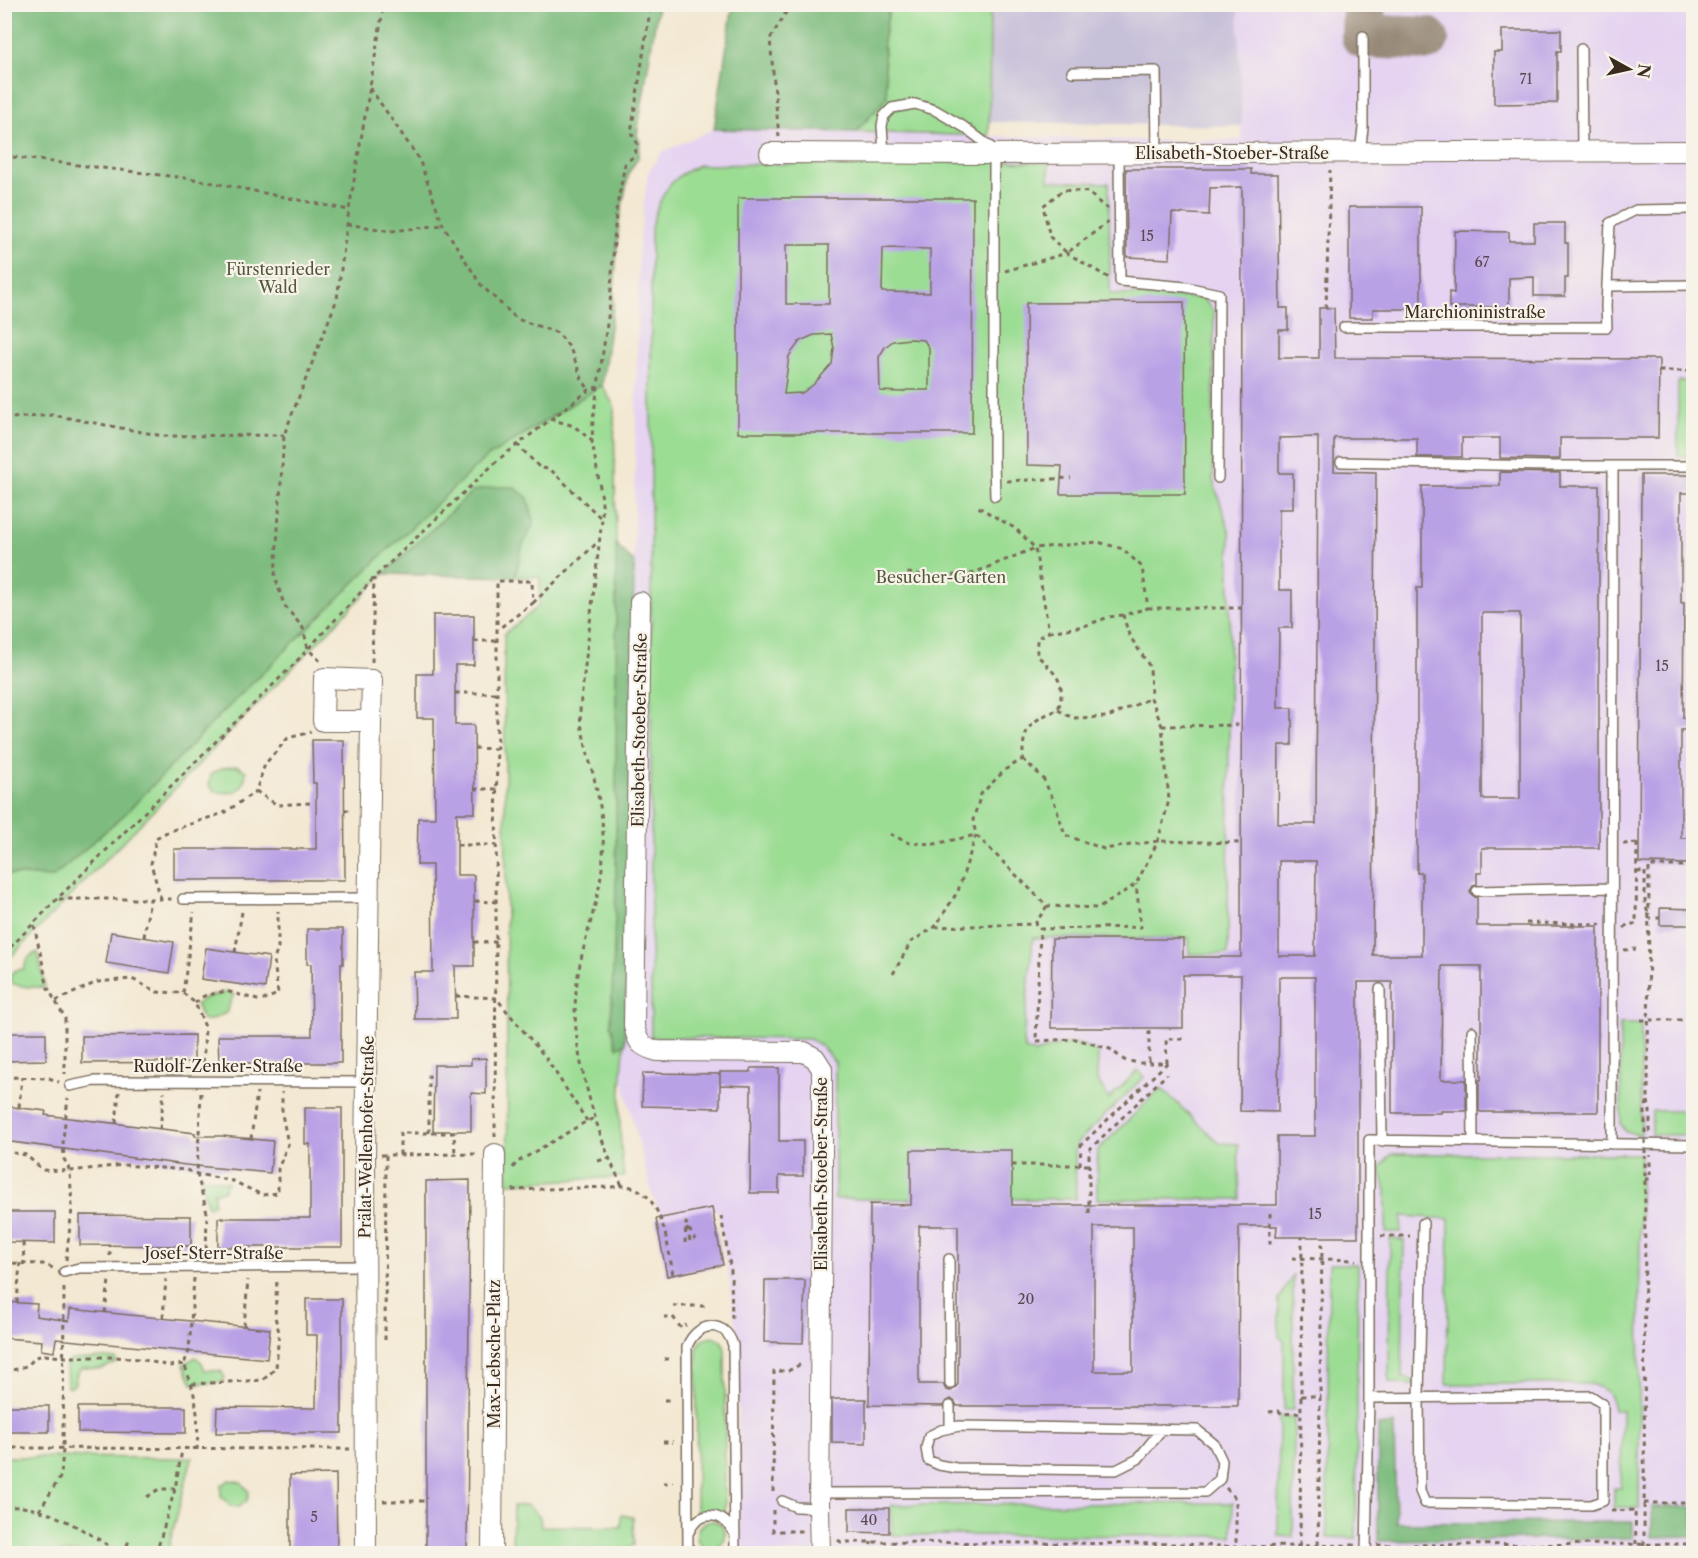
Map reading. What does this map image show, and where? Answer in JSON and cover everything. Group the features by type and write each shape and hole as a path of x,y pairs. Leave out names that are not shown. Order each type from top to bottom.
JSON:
{"street":[{"name":"Elisabeth-Stoeber-Straße","path":"775,153 1694,151"},
{"name":"Elisabeth-Stoeber-Straße","path":"640,603 634,1026 637,1039 644,1047 657,1052 800,1052 812,1055 820,1064 822,1075 820,1554"},
{"path":"371,721 323,721 324,678 372,680"},
{"name":"Prälat-Wellenhofer-Straße","path":"366,1554 364,1156 372,680"},
{"name":"Max-Lebsche-Platz","path":"492,1554 495,1154"}],"lane":[{"path":"1360,153 1363,128 1363,36"},
{"path":"1581,49 1582,152"},
{"path":"1072,72 1156,71 1158,153"},
{"path":"884,153 882,126 884,116 892,108 915,104 935,110 964,127 998,154 994,274 995,496"},
{"path":"1119,154 1120,281 1186,287 1219,294 1218,478"},
{"path":"1694,209 1636,210 1610,223 1608,286 1694,285"},
{"name":"Marchioninistraße","path":"1344,327 1606,327 1608,286"},
{"path":"1341,462 1613,467 1694,466"},
{"path":"1612,1144 1613,467"},
{"path":"1477,891 1612,888"},
{"path":"183,899 368,898"},
{"path":"1380,989 1382,1141"},
{"path":"1472,1031 1473,1142"},
{"name":"Rudolf-Zenker-Straße","path":"70,1086 94,1081 366,1082"},
{"path":"1366,1549 1369,1398 1369,1140 1612,1144 1647,1149 1694,1145"},
{"path":"1369,1398 1419,1396 1591,1396 1603,1404 1603,1501 1591,1505 1425,1503 1420,1491 1419,1396 1424,1223"},
{"path":"949,1259 950,1384"},
{"name":"Josef-Sterr-Straße","path":"64,1272 79,1268 364,1266"},
{"path":"688,1554 687,1347 690,1338 695,1333 705,1327 714,1326 729,1334 733,1345 735,1554"},
{"path":"950,1406 950,1428"},
{"path":"778,1498 796,1507 819,1501 1205,1492 1220,1479 1222,1461 1214,1444 1197,1430 1162,1429 959,1426 941,1430 929,1436 926,1448 928,1460 956,1468 1116,1470 1138,1459 1162,1429"},
{"path":"688,1538 693,1524 707,1516 720,1518 729,1524 734,1537"}],"path":[{"path":"308,649 303,628 284,605 275,576 284,435 337,299 349,210 384,4"},
{"path":"622,1185 609,1158 595,1118 575,1033 574,1006 579,969 598,897 603,856 599,797 580,715 602,519 602,499 592,441 610,304 616,211 625,164 635,155 637,142 631,133 651,4"},
{"path":"775,153 770,39 791,4"},
{"path":"370,88 419,159 442,225 481,285 517,319 558,333 570,348 582,379 589,390"},
{"path":"1326,308 1330,153"},
{"path":"4,156 194,179 349,210"},
{"path":"1109,210 1088,192 1063,190 1043,206 1050,237 1066,253 1106,277 1120,281"},
{"path":"994,274 1066,253 1109,221"},
{"path":"347,224 391,231 442,225"},
{"path":"1659,371 1694,371"},
{"path":"4,954 294,664 375,577 499,459 589,390 598,387"},
{"path":"4,416 12,418 53,415 164,436 284,435"},
{"path":"550,419 574,426 592,441"},
{"path":"517,444 540,468 550,469 602,519"},
{"path":"994,481 1071,478"},
{"path":"975,504 1016,529 1035,548 1048,632"},
{"path":"497,630 533,603 600,540"},
{"path":"907,573 940,577 976,572 1035,548 1098,542 1123,549 1142,567 1148,608"},
{"path":"372,680 375,577"},
{"path":"495,1154 497,581 532,581 533,603"},
{"path":"1058,710 1062,696 1059,679 1037,656 1037,638 1048,632 1084,626 1109,617 1148,608 1242,608"},
{"path":"976,835 1047,906 1099,908 1136,885 1158,841 1169,800 1162,726 1151,698 1150,667 1128,635 1123,615"},
{"path":"474,641 497,641"},
{"path":"455,693 497,693"},
{"path":"1151,698 1108,717 1073,718 1058,710 1041,716 1029,726 1023,741 1023,759 1043,778 1054,801 1065,835 1104,849 1158,841 1242,843"},
{"path":"1162,726 1242,725"},
{"path":"161,900 152,864 156,838 226,812 256,791 266,764 288,738 312,732"},
{"path":"474,748 496,749"},
{"path":"893,974 911,942 935,927 958,891 976,835 973,820 981,794 1006,769 1023,759"},
{"path":"474,789 496,789"},
{"path":"256,791 277,806 310,804"},
{"path":"344,810 355,810"},
{"path":"890,834 909,843 935,844 976,835"},
{"path":"1624,928 1628,924 1636,924 1637,843"},
{"path":"457,845 496,845"},
{"path":"1645,1179 1650,1179 1645,1135 1649,866 1694,866"},
{"path":"1637,872 1645,871 1645,902 1648,918"},
{"path":"935,927 1035,924 1040,928 1141,927 1136,885"},
{"path":"235,952 245,898"},
{"path":"195,1003 204,996 226,991 261,1001 278,994 274,960 278,948 279,898"},
{"path":"57,899 183,899"},
{"path":"183,993 195,899"},
{"path":"144,937 150,900"},
{"path":"474,901 496,902"},
{"path":"1035,924 1047,906"},
{"path":"1648,918 1660,918"},
{"path":"1526,923 1598,924 1602,927"},
{"path":"34,924 48,988 65,1018 64,1072 70,1086 63,1139 64,1159 70,1171 72,1209 64,1272 61,1476 39,1510"},
{"path":"1040,928 1036,1041 1076,1039 1110,1049 1124,1060 1139,1063 1167,1063"},
{"path":"474,942 496,942"},
{"path":"1624,956 1624,950 1636,949"},
{"path":"456,996 496,998 546,1058 587,1121"},
{"path":"1641,1020 1694,1020"},
{"path":"1149,1028 1149,1062"},
{"path":"1080,1165 1081,1145 1167,1063 1166,1039 1184,1039"},
{"path":"429,1070 429,1133"},
{"path":"1089,1213 1089,1150 1167,1074"},
{"path":"4,1077 49,1078 70,1086"},
{"path":"19,1107 22,1077"},
{"path":"116,1123 120,1081"},
{"path":"160,1129 165,1081"},
{"path":"4,1151 26,1155 43,1170 70,1171 124,1165 186,1170 233,1181 262,1195 278,1193 278,1169 288,1143 282,1114 282,1081"},
{"path":"251,1139 258,1082"},
{"path":"1644,1554 1645,1179 1650,1110 1647,1100"},
{"path":"510,1174 516,1164 595,1118"},
{"path":"400,1155 400,1133 454,1133 455,1155"},
{"path":"364,1156 495,1154 506,1157 516,1164"},
{"path":"598,1161 609,1158"},
{"path":"1012,1165 1089,1165"},
{"path":"508,1190 622,1185 637,1188 646,1193 664,1227 673,1275"},
{"path":"1270,1213 1270,1248"},
{"path":"721,1216 731,1271 732,1323"},
{"path":"687,1223 695,1240"},
{"path":"687,1223 690,1241"},
{"path":"685,1243 687,1223"},
{"path":"1370,1236 1423,1236"},
{"path":"1298,1554 1300,1546 1302,1237"},
{"path":"17,1303 23,1243"},
{"path":"1318,1554 1323,1243"},
{"path":"244,1326 251,1247"},
{"path":"1292,1258 1358,1260"},
{"path":"4,1263 43,1264 64,1272"},
{"path":"105,1313 110,1268"},
{"path":"163,1318 167,1268"},
{"path":"195,1268 189,1351 184,1364 197,1403 197,1450"},
{"path":"192,1384 263,1380 276,1368 279,1332 275,1317 278,1268"},
{"path":"673,1306 705,1306"},
{"path":"778,1498 774,1371 789,1371 821,1352"},
{"path":"4,1371 18,1369 28,1365 36,1357 45,1355 140,1359 169,1366 184,1364"},
{"path":"664,1359 673,1359"},
{"path":"1301,1396 1320,1396"},
{"path":"664,1400 674,1400"},
{"path":"1269,1412 1301,1413"},
{"path":"663,1442 673,1442"},
{"path":"4,1448 366,1450"},
{"path":"156,1554 175,1489 182,1450"},
{"path":"1220,1479 1236,1499 1236,1549"},
{"path":"663,1483 673,1483"},
{"path":"147,1497 159,1489 175,1489"},
{"path":"366,1501 426,1501"},
{"path":"1603,1501 1609,1511 1635,1510 1636,1544"},
{"path":"1644,1503 1694,1503"},
{"path":"4,1508 39,1510 69,1521 123,1554 129,1541"},
{"path":"773,1508 773,1531 820,1532 841,1542 1186,1544 1236,1549 1300,1546 1366,1549 1383,1545 1694,1544"},
{"path":"870,1554 871,1542"},
{"path":"1383,1545 1383,1554"}],"shaded area":[{"path":"990,5 1238,5 1242,126 989,122"},
{"path":"1238,5 1693,5 1693,1553 740,1553 737,1334 718,1209 662,1218 651,1191 621,1073 625,1044 639,244 648,173 662,152 714,129 1172,141 1242,140"}],"green space":[{"name":"Fürstenrieder Wald","path":"4,5 658,5 637,135 640,142 638,158 629,172 619,221 613,306 602,385 483,460 380,557 218,717 125,814 53,877 5,874"},
{"path":"733,5 890,5 883,41 887,97 856,132 714,129"},
{"path":"890,5 990,5 989,136 856,132 887,97 883,41"},
{"name":"Besucher-Garten","path":"1009,161 1049,163 1049,181 1109,183 1110,294 1203,298 1214,312 1213,480 1230,533 1228,954 1189,954 1189,938 1033,938 1023,1042 1025,1049 1035,1053 1060,1045 1073,1044 1098,1053 1097,1080 1109,1099 1138,1070 1144,1077 1077,1143 1075,1152 1076,1199 835,1199 835,1062 821,1046 810,1039 651,1037 651,228 658,207 672,182 699,165"},
{"path":"1678,381 1693,381 1693,456 1678,457"},
{"path":"602,385 614,406 616,544 634,563 625,1041 620,1109 624,1177 508,1183 504,634 539,606 540,577 384,574 5,963 4,874 53,877 125,814 218,717 380,557 483,460"},
{"path":"494,487 514,487 528,498 534,524 522,547 515,577 384,574 473,491"},
{"path":"616,544 634,563 625,1044 617,1048 611,1025 616,887"},
{"path":"237,766 246,771 240,788 227,793 214,791 209,785 211,774 223,768"},
{"path":"38,952 45,987 28,987 11,983 10,975 16,970 24,969 28,958"},
{"path":"227,992 234,994 226,1013 211,1020 203,1020 196,1004 205,998"},
{"path":"1620,1024 1641,1024 1641,1135 1626,1132 1621,1124"},
{"path":"1161,1088 1219,1143 1238,1144 1240,1199 1097,1199 1097,1151"},
{"path":"1652,1111 1693,1111 1693,1135 1652,1135"},
{"path":"1392,1154 1640,1154 1639,1508 1614,1507 1614,1488 1621,1488 1622,1411 1614,1410 1610,1396 1604,1390 1590,1384 1447,1384 1449,1219 1402,1216 1401,1232 1386,1232 1386,1191 1380,1168"},
{"path":"203,1177 228,1182 223,1191 214,1192 214,1203 208,1207 200,1179"},
{"path":"1390,1239 1404,1240 1402,1377 1415,1381 1415,1386 1389,1382"},
{"path":"1329,1264 1358,1264 1356,1538 1327,1537"},
{"path":"1293,1274 1293,1410 1284,1410 1284,1341 1279,1337 1279,1300"},
{"path":"713,1337 721,1341 725,1350 725,1514 710,1510 696,1514 697,1348 702,1340"},
{"path":"196,1357 205,1370 221,1371 225,1377 223,1382 192,1384 184,1364"},
{"path":"116,1359 116,1363 101,1369 82,1368 77,1373 74,1385 67,1387 66,1365 70,1360"},
{"path":"1279,1415 1294,1418 1293,1537 1278,1536"},
{"path":"1394,1424 1396,1523 1633,1522 1633,1538 1378,1541 1378,1426"},
{"path":"5,1457 192,1458 167,1553 5,1553"},
{"path":"229,1480 241,1482 249,1492 247,1501 239,1507 230,1506 221,1496 221,1486"},
{"path":"1233,1503 1232,1536 892,1535 891,1505"},
{"path":"527,1505 540,1517 541,1526 621,1527 621,1515 633,1517 634,1545 624,1550 512,1551 513,1506"},
{"path":"1652,1507 1693,1507 1693,1536 1652,1537"},
{"path":"711,1521 721,1525 725,1535 721,1545 711,1549 701,1545 697,1535 701,1525"}],"building":[{"path":"1502,30 1561,30 1561,51 1557,51 1557,103 1494,104 1494,52 1502,52"},
{"path":"1126,169 1251,169 1251,174 1278,174 1280,308 1288,308 1288,330 1279,330 1279,358 1319,358 1319,308 1334,308 1335,358 1659,359 1658,438 1560,438 1560,459 1548,459 1500,458 1500,438 1462,438 1462,457 1417,457 1417,438 1334,438 1334,471 1376,472 1373,955 1422,955 1422,873 1417,873 1417,588 1422,588 1422,486 1500,486 1500,472 1560,473 1560,486 1599,486 1599,848 1482,848 1482,873 1477,873 1477,884 1470,891 1477,898 1477,926 1598,926 1598,1112 1479,1111 1481,966 1442,966 1441,1080 1466,1080 1466,1111 1392,1113 1392,982 1358,982 1358,1237 1276,1237 1277,1226 1239,1226 1238,1406 957,1406 951,1399 943,1406 869,1405 870,1204 911,1205 911,1150 1012,1150 1012,1205 1277,1205 1277,1136 1315,1136 1315,977 1279,977 1278,1112 1240,1111 1241,975 1183,975 1183,1028 1051,1028 1052,939 1183,939 1183,957 1241,957 1242,187 1210,188 1209,215 1172,213 1170,259 1127,257","holes":["1318,437 1316,824 1278,824 1279,745 1292,745 1292,708 1278,708 1279,628 1292,628 1292,590 1279,590 1279,509 1293,509 1293,473 1279,473 1279,438","1482,613 1520,613 1520,799 1482,799","1279,861 1316,861 1315,956 1279,956","919,1226 958,1226 958,1384 951,1391 946,1390 943,1384 919,1384","1094,1227 1133,1227 1133,1371 1094,1371"]},
{"path":"738,198 973,198 972,433 738,433","holes":["786,245 829,245 829,304 786,304","883,248 930,249 930,293 882,292","831,334 834,348 832,364 814,384 802,393 784,394 789,356 800,341 814,335","924,340 929,348 929,390 880,391 879,357 885,347 893,341"]},
{"path":"1349,207 1421,207 1421,309 1373,309 1373,318 1349,318"},
{"path":"1534,223 1565,223 1565,243 1568,243 1568,278 1565,278 1565,296 1534,296 1534,277 1509,278 1509,307 1449,307 1449,292 1454,293 1455,231 1509,232 1509,241 1534,241"},
{"path":"1184,302 1185,494 1060,494 1062,466 1027,465 1026,303"},
{"path":"1641,475 1694,475 1694,493 1681,493 1681,603 1684,603 1683,718 1694,718 1694,730 1681,730 1681,838 1694,838 1694,864 1639,863"},
{"path":"433,615 474,615 474,665 455,665 455,725 474,725 475,813 457,813 457,875 474,875 474,966 455,966 456,1019 415,1019 414,972 433,972 432,865 417,865 418,818 435,818 434,718 417,718 417,674 433,674"},
{"path":"312,740 344,740 345,880 174,880 174,849 316,849 316,783 313,783"},
{"path":"1660,908 1694,909 1694,925 1660,925"},
{"path":"307,929 343,929 341,1063 219,1063 218,1036 312,1036 311,964 307,964"},
{"path":"111,932 174,942 169,973 106,963"},
{"path":"206,948 269,957 265,988 201,979"},
{"path":"4,1033 46,1033 46,1060 4,1061"},
{"path":"194,1035 194,1062 82,1063 82,1036"},
{"path":"486,1058 486,1094 471,1093 471,1131 433,1131 434,1065 471,1065 471,1059"},
{"path":"751,1068 779,1068 779,1141 803,1141 803,1176 779,1176 779,1193 750,1193 751,1086 720,1085 720,1072 751,1072"},
{"path":"643,1073 720,1074 720,1108 642,1106"},
{"path":"4,1106 46,1111 45,1115 195,1133 195,1136 273,1141 270,1173 186,1165 4,1141"},
{"path":"305,1108 342,1108 342,1247 218,1247 218,1218 310,1218 310,1144 305,1144"},
{"path":"470,1180 467,1554 426,1554 426,1181"},
{"path":"712,1208 723,1265 667,1276 656,1219"},
{"path":"4,1212 55,1212 55,1243 4,1242"},
{"path":"80,1215 191,1216 191,1246 80,1245"},
{"path":"765,1280 805,1280 803,1343 764,1342"},
{"path":"306,1299 342,1299 342,1433 216,1433 217,1407 316,1408 317,1335 306,1335"},
{"path":"4,1302 37,1304 36,1316 69,1321 70,1309 270,1329 267,1359 56,1339 54,1352 41,1350 42,1341 4,1338"},
{"path":"832,1399 866,1399 866,1444 832,1443"},
{"path":"4,1406 49,1406 49,1432 4,1432"},
{"path":"78,1407 186,1407 186,1433 78,1432"},
{"path":"336,1474 337,1554 290,1554 290,1475"},
{"path":"849,1508 889,1508 889,1533 849,1532"}],"taxiway":[{"path":"1364,7 1363,36 1427,39"}]}
